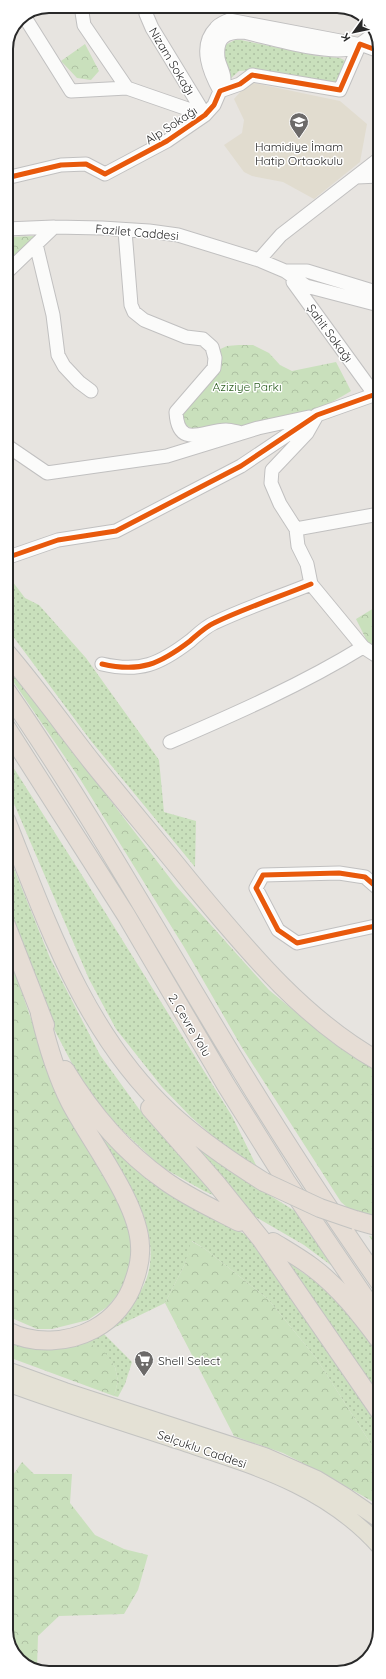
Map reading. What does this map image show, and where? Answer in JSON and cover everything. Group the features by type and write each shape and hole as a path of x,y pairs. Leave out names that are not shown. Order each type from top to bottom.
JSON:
{"highway":[{"path":"13,661 112,786 214,910 260,963 279,983 322,1021 345,1040 373,1058"},
{"name":"2. Çevre Yolu","path":"13,700 128,880 277,1128 373,1272"},
{"name":"2. Çevre Yolu","path":"13,738 126,915 234,1097 286,1180 373,1310"},
{"path":"13,838 40,906 66,964 89,1010 134,1074 168,1112 212,1148 264,1182 320,1208 373,1225"},
{"path":"13,943 51,1042 76,1087 107,1128 126,1149 165,1181 239,1222"},
{"path":"13,1333 31,1340 54,1340 81,1336 96,1328 123,1304 131,1290 140,1258 140,1246 135,1218 116,1180 80,1121 64,1089 47,1044 40,1014"},
{"path":"115,1049 140,1096 216,1183 261,1240 373,1402"},
{"path":"273,1242 314,1268 355,1308 373,1331"}],"main road":[{"name":"Selçuklu Caddesi","path":"13,1372 65,1391 265,1456 317,1479 373,1515"},
{"name":"Selçuklu Caddesi","path":"13,1385 244,1463 309,1490 352,1519 373,1541"}],"street":[{"path":"82,13 84,25 127,88"},
{"name":"Nizam Sokağı","path":"146,13 152,28 205,115"},
{"path":"27,21 71,91 127,88 205,115"},
{"path":"220,91 224,80 218,58 219,43 224,35 230,32 243,32 325,50 350,50 370,36"},
{"path":"360,44 373,49"},
{"path":"220,91 240,84 252,75 340,90 360,44"},
{"name":"Alp Sokağı","path":"13,176 62,165 86,164 105,174 167,141 205,115 214,105 220,91"},
{"path":"260,260 282,235 373,163"},
{"path":"357,177 373,176"},
{"path":"13,266 54,227"},
{"name":"Fazilet Caddesi","path":"13,229 54,227 102,228 125,231 149,231 178,235 260,260 286,271"},
{"path":"125,231 131,305 134,312 144,320 186,337 203,339 212,347 215,358 214,368 176,412 177,423 183,433 195,436 226,430 242,433"},
{"path":"36,244 53,315 58,355 64,366 79,382 91,390"},
{"path":"286,271 307,271 373,291"},
{"path":"286,271 306,286 373,303"},
{"name":"Şahit Sokağı","path":"286,271 373,389"},
{"path":"13,450 47,473 167,456 242,433 317,415 373,395"},
{"path":"317,415 307,433 272,470 270,483 280,504 296,529 298,546 307,564 311,584 363,647 373,653"},
{"path":"13,556 58,540 116,531 241,466 317,415"},
{"path":"296,529 373,515"},
{"path":"102,664 120,668 137,668 157,662 178,650 213,624 311,584"},
{"path":"170,742 246,708 345,658 363,647"},
{"path":"373,884 365,877 338,873 263,875 256,888 278,930 297,943 373,926"}],"shaded area":[{"name":"Hamidiye İmam Hatip Ortaokulu","path":"249,82 340,101 367,124 360,162 314,199 283,182 252,176 244,172 224,145 242,133 244,120 234,99"}],"green space":[{"path":"235,40 317,56 340,58 344,60 345,63 335,85 258,70 239,71 229,80 224,63 224,50 225,45"},
{"path":"85,44 99,71 91,80 77,78 61,61"},
{"path":"37,236 13,256 13,237"},
{"name":"Aziziye Parkı","path":"253,345 269,353 280,365 292,371 336,362 351,391 318,409 303,414 250,424 212,429 198,429 187,426 184,422 182,411 195,397 214,352 227,346"},
{"path":"13,582 25,598 39,605 86,658 159,760 164,812 196,821 195,867 91,741 13,636"},
{"path":"373,609 373,646 368,643 356,619"},
{"path":"13,673 176,886 269,990 333,1043 373,1068 373,1216 349,1209 341,1202 241,1046 184,947 80,779 13,681"},
{"path":"13,767 232,1116 257,1167 223,1145 191,1117 162,1087 116,1029 89,979 13,801"},
{"path":"13,866 50,958 100,1055 139,1109 172,1141 222,1199 204,1191 160,1166 119,1127 99,1104 79,1077 55,1031 13,921"},
{"path":"13,967 52,1079 122,1201 130,1224 133,1257 120,1292 107,1307 88,1320 52,1329 37,1329 13,1319"},
{"path":"175,1128 231,1171 295,1211 332,1266 304,1245 254,1216"},
{"path":"94,1131 127,1161 210,1216 252,1238 373,1409 373,1447 316,1358 268,1299 205,1249 192,1241 185,1264 165,1303 103,1333 132,1362 125,1384 118,1397 114,1396 118,1381 115,1367 102,1349 77,1341 130,1306 144,1284 150,1262 150,1239 144,1216 134,1193"},
{"path":"369,1236 373,1237 373,1242"},
{"path":"191,1241 205,1249 268,1299 316,1358 373,1447 373,1502 324,1474 283,1453 234,1436 165,1303 185,1264"},
{"path":"283,1259 315,1281 341,1304 373,1347 373,1389"},
{"path":"13,1339 77,1341 102,1348 115,1367 118,1381 114,1396 13,1359"},
{"path":"22,1462 34,1474 72,1474 70,1503 95,1535 124,1549 148,1555 138,1590 124,1614 59,1616 38,1636 37,1664 25,1657 20,1652 16,1644 13,1630 13,1475"},
{"path":"333,1496 373,1523 373,1532"}],"cycle path":[{"path":"13,176 61,165 86,164 105,174 167,141 205,115 214,105 220,91 240,84 252,75 340,90 360,44 373,49"},
{"path":"13,556 58,540 116,531 241,466 317,415 373,395"},
{"path":"102,664 115,667 139,667 159,661 169,656 211,625 238,612 311,584"},
{"path":"373,884 365,877 339,873 263,875 256,888 278,930 297,943 373,927"}],"place":[{"name":"Hamidiye İmam Hatip Ortaokulu","path":"299,139"},
{"name":"Shell Select","path":"144,1377"}]}
